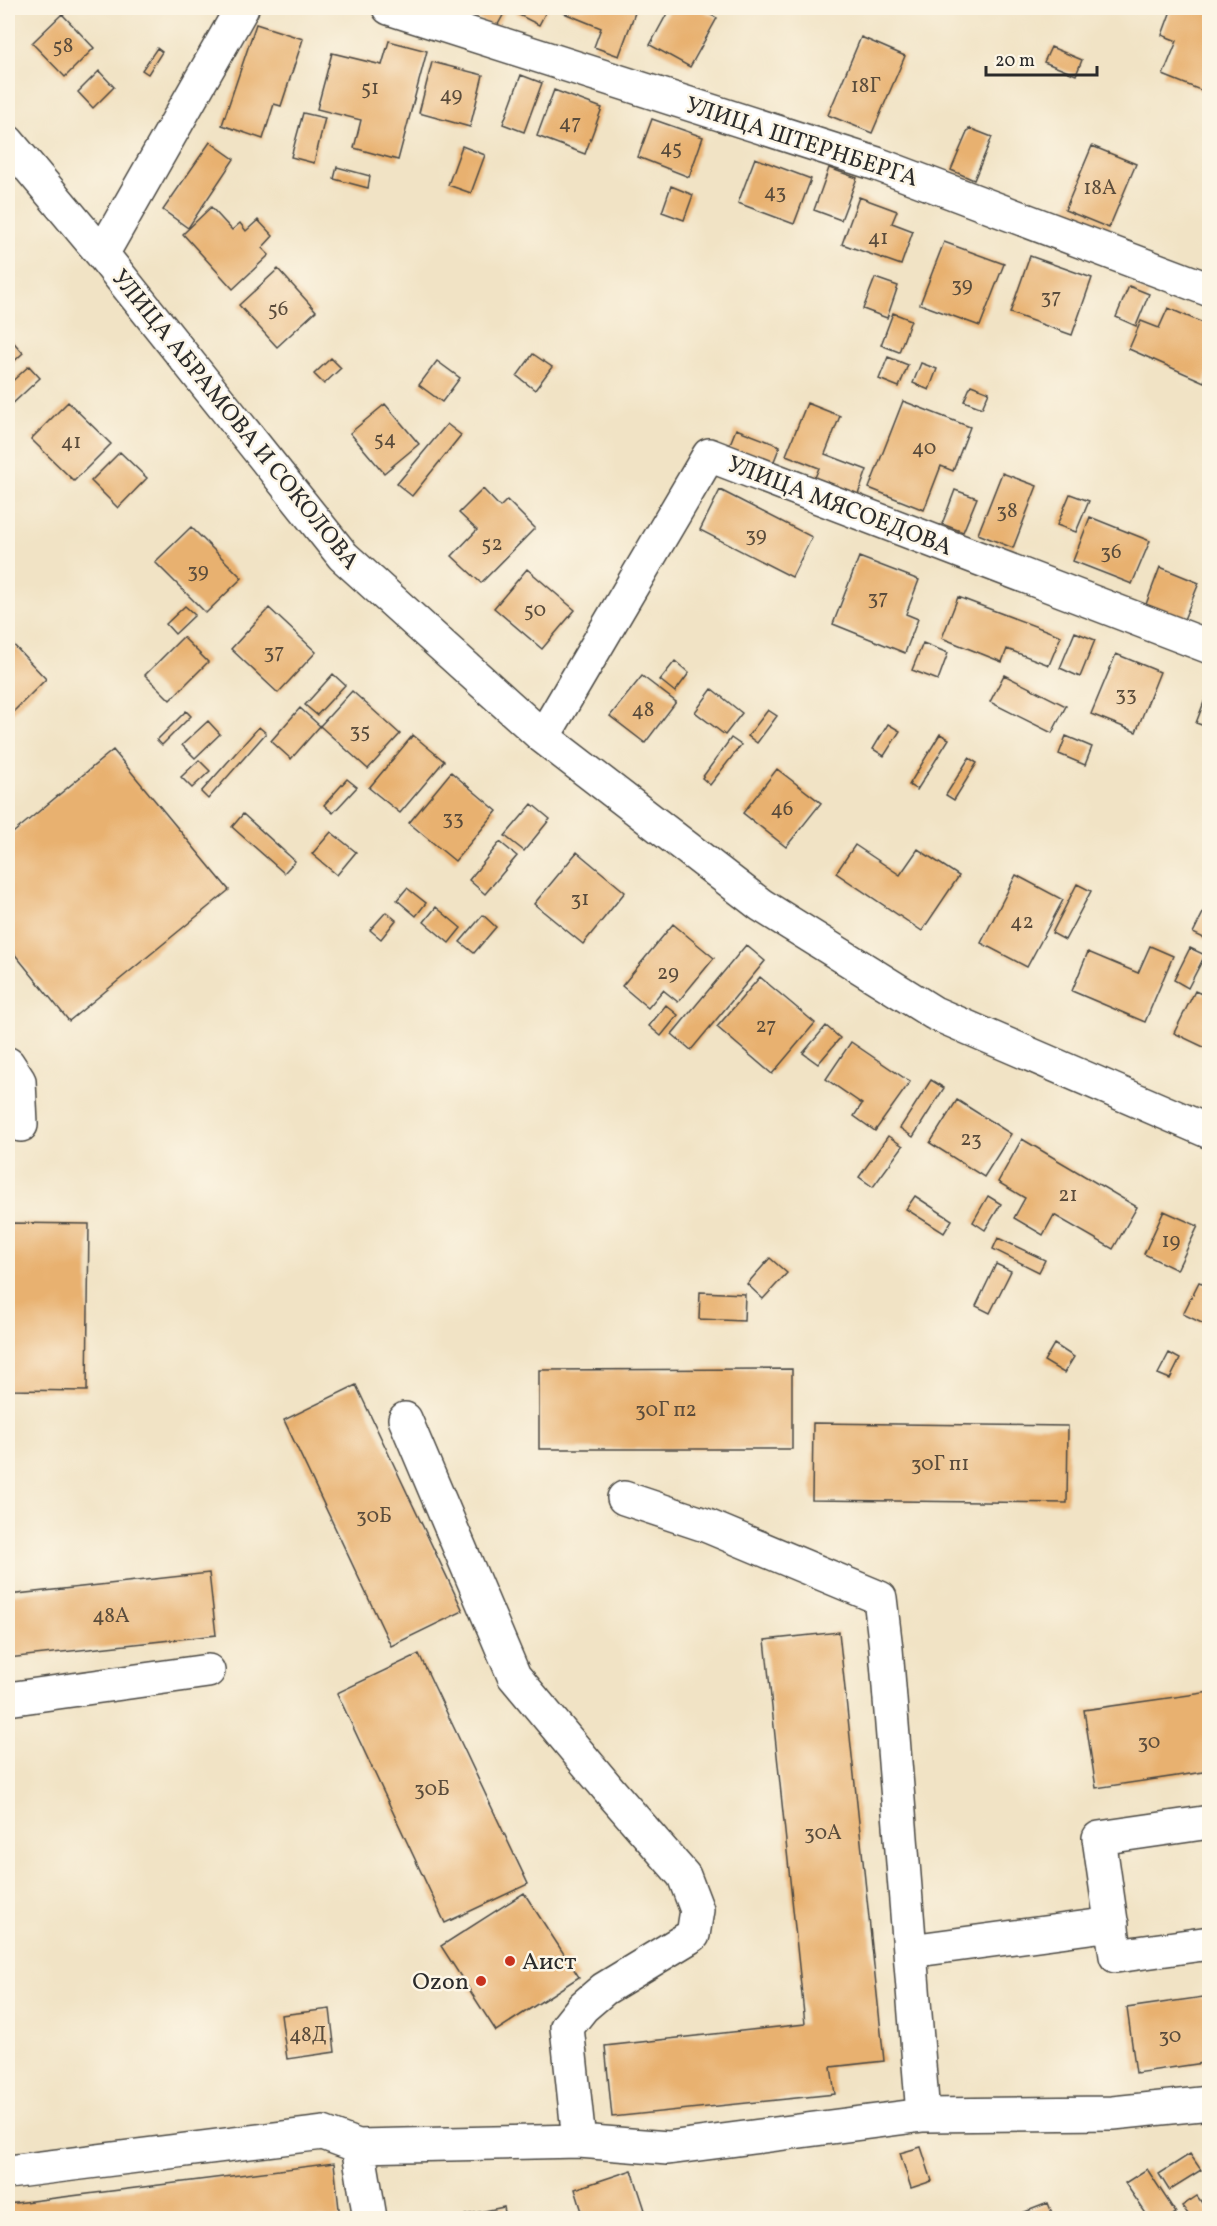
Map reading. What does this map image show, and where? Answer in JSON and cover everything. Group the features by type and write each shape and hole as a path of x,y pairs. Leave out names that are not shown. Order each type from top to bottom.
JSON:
{"street":[{"path":"102,254 242,8"},
{"name":"УЛИЦА ШТЕРНБЕРГА","path":"389,8 877,164 1209,290"},
{"name":"УЛИЦА АБРАМОВА И СОКОЛОВА","path":"8,142 102,254 342,556 543,737 761,905 934,1013 1209,1132"},
{"name":"УЛИЦА МЯСОЕДОВА","path":"543,737 709,455 1209,647"},
{"path":"8,1064 19,1081 21,1125"},
{"path":"405,1419 514,1676 684,1876 697,1910 693,1935 604,1989 583,2007 567,2027 579,2141"},
{"path":"624,1498 714,1528 880,1598 923,2115"},
{"path":"8,1699 208,1671"},
{"path":"1209,1822 1099,1838 1116,1956 1209,1943"},
{"path":"910,1951 1112,1924"},
{"path":"8,2172 322,2133 358,2146 579,2141 668,2148 923,2115 1113,2113 1209,2103"},
{"path":"358,2146 370,2218"}],"building":[{"path":"457,8 507,8 496,28"},
{"path":"518,8 548,8 539,25 515,13"},
{"path":"566,8 636,10 619,56 594,47 601,28 564,13"},
{"path":"670,8 698,8 717,18 690,67 650,45"},
{"path":"1172,8 1210,8 1210,94 1163,75 1177,41 1162,35"},
{"path":"62,14 94,48 65,77 32,43"},
{"path":"256,24 303,39 281,106 274,104 263,139 222,125"},
{"path":"861,37 905,56 872,133 828,115"},
{"path":"389,41 427,51 398,160 354,148 361,120 317,109 332,53 382,65"},
{"path":"1051,47 1082,60 1076,75 1044,62"},
{"path":"157,48 162,52 148,74 142,70"},
{"path":"432,62 483,75 470,127 419,113"},
{"path":"99,71 114,87 93,108 78,92"},
{"path":"521,75 542,83 524,132 503,124"},
{"path":"554,90 602,108 585,154 537,136"},
{"path":"303,113 325,118 314,163 291,157"},
{"path":"652,119 703,137 689,177 638,157"},
{"path":"969,128 992,137 974,180 951,170"},
{"path":"210,142 234,159 188,228 163,210"},
{"path":"462,146 485,155 471,193 448,185"},
{"path":"1092,146 1136,164 1109,228 1065,210"},
{"path":"755,158 811,179 794,224 738,203"},
{"path":"337,167 370,176 368,188 334,179"},
{"path":"829,168 857,178 841,220 814,210"},
{"path":"671,186 693,195 684,220 662,212"},
{"path":"859,197 897,211 892,223 913,231 901,265 842,244"},
{"path":"211,207 232,230 240,223 246,231 258,220 273,236 262,248 269,255 233,289 183,234"},
{"path":"944,242 1004,264 980,326 920,304"},
{"path":"1030,256 1092,278 1072,335 1010,313"},
{"path":"278,269 316,311 277,347 239,305"},
{"path":"875,278 898,286 887,318 863,309"},
{"path":"1129,286 1149,294 1136,326 1116,317"},
{"path":"1168,308 1210,326 1210,369 1204,382 1129,349 1141,321 1159,328"},
{"path":"893,313 911,320 899,352 881,345"},
{"path":"8,336 23,353 8,367"},
{"path":"533,354 552,367 535,390 517,376"},
{"path":"888,357 908,365 899,387 879,379"},
{"path":"331,358 341,368 324,384 314,374"},
{"path":"437,361 460,378 442,402 419,385"},
{"path":"921,363 937,369 929,390 913,383"},
{"path":"29,366 40,378 8,408 8,385"},
{"path":"971,385 989,392 982,408 964,401"},
{"path":"903,401 970,427 953,471 941,466 924,510 869,488"},
{"path":"68,402 111,444 74,481 31,439"},
{"path":"807,403 840,416 825,454 867,470 857,497 814,480 819,468 786,455"},
{"path":"385,404 419,444 384,473 350,433"},
{"path":"447,424 461,435 412,496 397,484"},
{"path":"736,429 780,446 772,466 728,449"},
{"path":"120,452 147,478 118,508 91,481"},
{"path":"1002,473 1037,486 1013,548 978,534"},
{"path":"483,489 500,507 507,500 535,528 481,583 452,556 477,530 459,513"},
{"path":"720,490 812,537 792,577 700,530"},
{"path":"955,490 977,498 963,532 942,524"},
{"path":"1070,494 1089,501 1076,532 1057,525"},
{"path":"1090,517 1150,541 1132,584 1073,561"},
{"path":"191,527 242,578 206,613 155,562"},
{"path":"859,557 919,580 906,614 918,619 905,653 833,624"},
{"path":"1160,567 1199,583 1183,622 1145,607"},
{"path":"527,569 575,610 542,649 494,608"},
{"path":"958,597 1061,636 1049,665 1007,649 1002,662 942,638"},
{"path":"185,606 195,615 175,634 166,624"},
{"path":"269,608 316,652 278,693 231,649"},
{"path":"1075,632 1095,640 1080,677 1060,668"},
{"path":"183,637 208,662 170,700 145,675"},
{"path":"8,639 46,679 8,717"},
{"path":"923,643 948,653 938,680 912,670"},
{"path":"1116,654 1160,672 1136,732 1091,714"},
{"path":"675,661 689,673 675,692 660,680"},
{"path":"333,674 345,685 317,715 305,705"},
{"path":"1004,675 1066,706 1052,733 990,702"},
{"path":"642,676 676,702 645,743 610,716"},
{"path":"712,689 742,713 725,735 695,712"},
{"path":"1210,689 1210,728 1196,723"},
{"path":"352,691 400,734 368,769 320,726"},
{"path":"300,708 320,726 291,759 271,741"},
{"path":"768,710 777,716 757,743 748,736"},
{"path":"186,711 191,716 162,745 157,740"},
{"path":"208,721 220,734 195,758 182,745"},
{"path":"888,724 900,731 884,756 873,749"},
{"path":"259,727 266,733 208,799 201,792"},
{"path":"940,734 949,739 917,790 909,785"},
{"path":"413,735 444,761 400,813 369,788"},
{"path":"1066,736 1092,747 1085,765 1059,754"},
{"path":"731,738 741,745 710,785 702,778"},
{"path":"113,750 229,890 69,1021 8,946 8,837"},
{"path":"969,758 977,763 954,800 946,795"},
{"path":"199,760 210,771 192,788 181,777"},
{"path":"777,769 821,803 786,847 743,813"},
{"path":"451,772 497,811 455,861 409,823"},
{"path":"347,779 357,787 333,813 324,805"},
{"path":"532,804 550,819 524,851 505,836"},
{"path":"243,814 295,861 284,873 232,827"},
{"path":"331,832 356,852 337,875 312,854"},
{"path":"500,842 517,856 485,894 469,880"},
{"path":"855,845 900,875 918,849 959,876 922,931 836,873"},
{"path":"577,852 625,892 583,944 534,904"},
{"path":"1016,875 1063,900 1027,967 981,943"},
{"path":"1077,884 1091,891 1065,940 1052,933"},
{"path":"407,888 426,903 416,916 397,900"},
{"path":"436,907 461,928 449,943 424,922"},
{"path":"1205,909 1210,911 1210,941 1193,933"},
{"path":"386,912 396,920 381,939 370,930"},
{"path":"483,915 496,927 474,953 460,942"},
{"path":"673,924 714,958 678,1002 663,990 648,1008 622,986"},
{"path":"746,945 765,961 691,1050 672,1034"},
{"path":"1150,946 1173,956 1145,1022 1072,991 1088,952 1138,973"},
{"path":"1190,948 1205,955 1188,988 1174,980"},
{"path":"760,977 815,1023 772,1074 717,1027"},
{"path":"1210,984 1210,1050 1174,1033 1195,991 1204,995"},
{"path":"666,1005 678,1015 661,1036 649,1026"},
{"path":"826,1026 840,1038 818,1064 803,1053"},
{"path":"851,1042 910,1082 875,1131 854,1116 862,1104 826,1079"},
{"path":"931,1080 944,1088 913,1137 900,1128"},
{"path":"957,1100 1011,1134 984,1177 930,1143"},
{"path":"888,1136 903,1146 873,1187 859,1177"},
{"path":"1022,1139 1137,1207 1113,1249 1054,1215 1043,1235 1014,1218 1025,1198 998,1182"},
{"path":"915,1196 952,1220 944,1233 906,1209"},
{"path":"988,1196 1001,1204 985,1230 973,1222"},
{"path":"1164,1211 1198,1226 1177,1270 1144,1254"},
{"path":"8,1223 89,1224 87,1391 8,1390"},
{"path":"998,1238 1045,1260 1039,1272 993,1249"},
{"path":"770,1258 787,1273 763,1299 747,1284"},
{"path":"996,1264 1011,1271 990,1313 976,1306"},
{"path":"1199,1282 1210,1286 1210,1327 1183,1314"},
{"path":"700,1292 745,1294 744,1321 699,1319"},
{"path":"1054,1344 1074,1357 1064,1373 1044,1361"},
{"path":"1169,1353 1180,1359 1170,1379 1158,1374"},
{"path":"792,1369 792,1449 539,1449 539,1370"},
{"path":"356,1385 463,1611 391,1646 284,1420"},
{"path":"813,1423 1068,1426 1067,1503 812,1500"},
{"path":"209,1573 216,1635 8,1658 8,1595"},
{"path":"839,1632 884,2061 831,2067 835,2094 612,2117 605,2046 805,2024 765,1640"},
{"path":"419,1654 528,1884 445,1923 337,1693"},
{"path":"1210,1692 1210,1771 1096,1788 1084,1710"},
{"name":"Аист","path":"524,1893 579,1977 496,2031 441,1946"},
{"path":"1210,1996 1210,2062 1136,2073 1127,2008"},
{"path":"330,2009 335,2052 287,2059 281,2015"},
{"path":"921,2147 932,2181 911,2188 900,2153"},
{"path":"1190,2154 1201,2170 1169,2190 1159,2174"},
{"path":"334,2163 340,2218 8,2218 8,2204"},
{"path":"1147,2169 1176,2213 1168,2218 1149,2218 1125,2183"},
{"path":"632,2170 645,2210 618,2218 584,2218 575,2189"},
{"path":"1197,2196 1210,2214 1207,2218 1191,2218 1182,2206"},
{"path":"1048,2203 1054,2218 1009,2218"},
{"path":"504,2207 506,2218 465,2218 465,2215"}],"place":[{"name":"Аист","path":"510,1961"},
{"name":"Ozon","path":"481,1981"}]}
